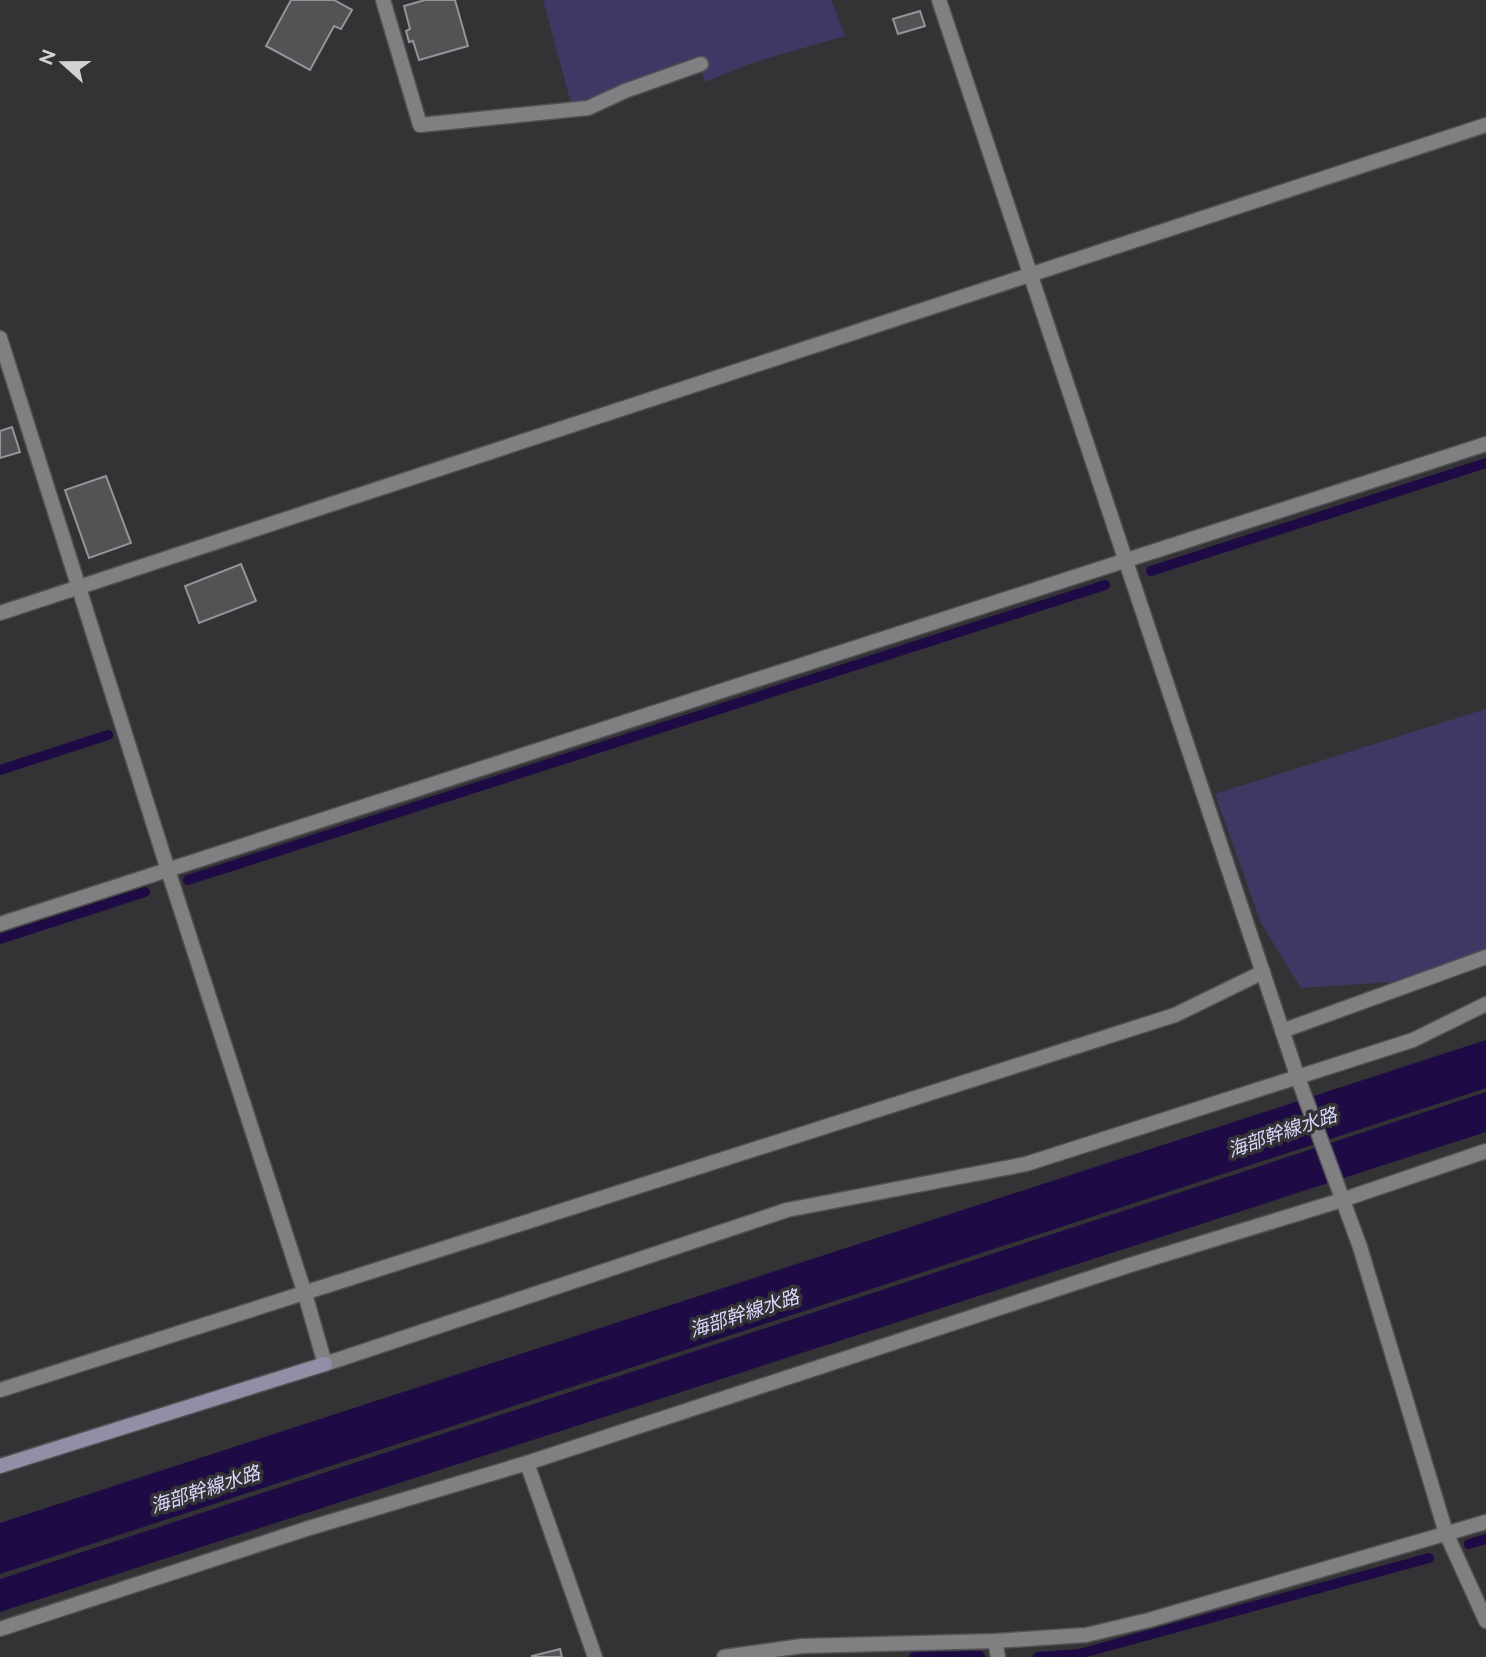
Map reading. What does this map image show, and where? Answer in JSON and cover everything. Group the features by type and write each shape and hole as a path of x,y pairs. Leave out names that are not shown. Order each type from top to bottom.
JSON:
{"street":[{"path":"383,0 420,124 588,108 625,91 701,64"},
{"path":"939,0 1127,558 1282,1031 1360,1247 1446,1533 1486,1621"},
{"path":"0,613 1486,125"},
{"path":"0,338 325,1364"},
{"path":"0,924 1486,444"},
{"path":"1282,1031 1486,957"},
{"path":"0,1390 1175,1015 1263,972"},
{"path":"0,1466 325,1364 788,1210 1026,1164 1413,1040 1486,1004"},
{"path":"0,1629 306,1529 527,1463 1486,1151"},
{"path":"527,1463 595,1657"},
{"path":"724,1657 802,1646 995,1641 1086,1635 1149,1620 1486,1522"},
{"path":"995,1641 998,1657"}],"shaded area":[{"path":"543,0 831,0 845,36 752,63 705,82 697,57 622,85 588,101 571,103"},
{"path":"1486,709 1486,951 1392,982 1301,988 1261,923 1215,794"}],"water":[{"name":"海部幹線水路","path":"1486,1040 1486,1088 0,1574 0,1523"},
{"path":"1486,1092 1486,1132 0,1612 0,1579"}],"building":[{"path":"291,0 334,0 352,10 341,29 334,26 310,70 266,46"},
{"path":"425,0 455,0 468,46 419,60 413,41 409,42 406,31 410,29 404,6"},
{"path":"920,11 925,26 898,34 893,19"},
{"path":"12,427 20,452 0,458 0,431"},
{"path":"106,476 131,543 89,558 65,490"},
{"path":"241,564 256,601 199,623 185,586"},
{"path":"560,1649 562,1657 532,1657 532,1656"}],"waterway":[{"path":"1151,571 1486,463"},
{"path":"188,880 1105,585"},
{"path":"0,770 108,735"},
{"path":"0,939 145,892"},
{"path":"1469,1544 1486,1539"},
{"path":"1038,1657 1079,1654 1429,1558"},
{"path":"914,1657 980,1656"}]}
